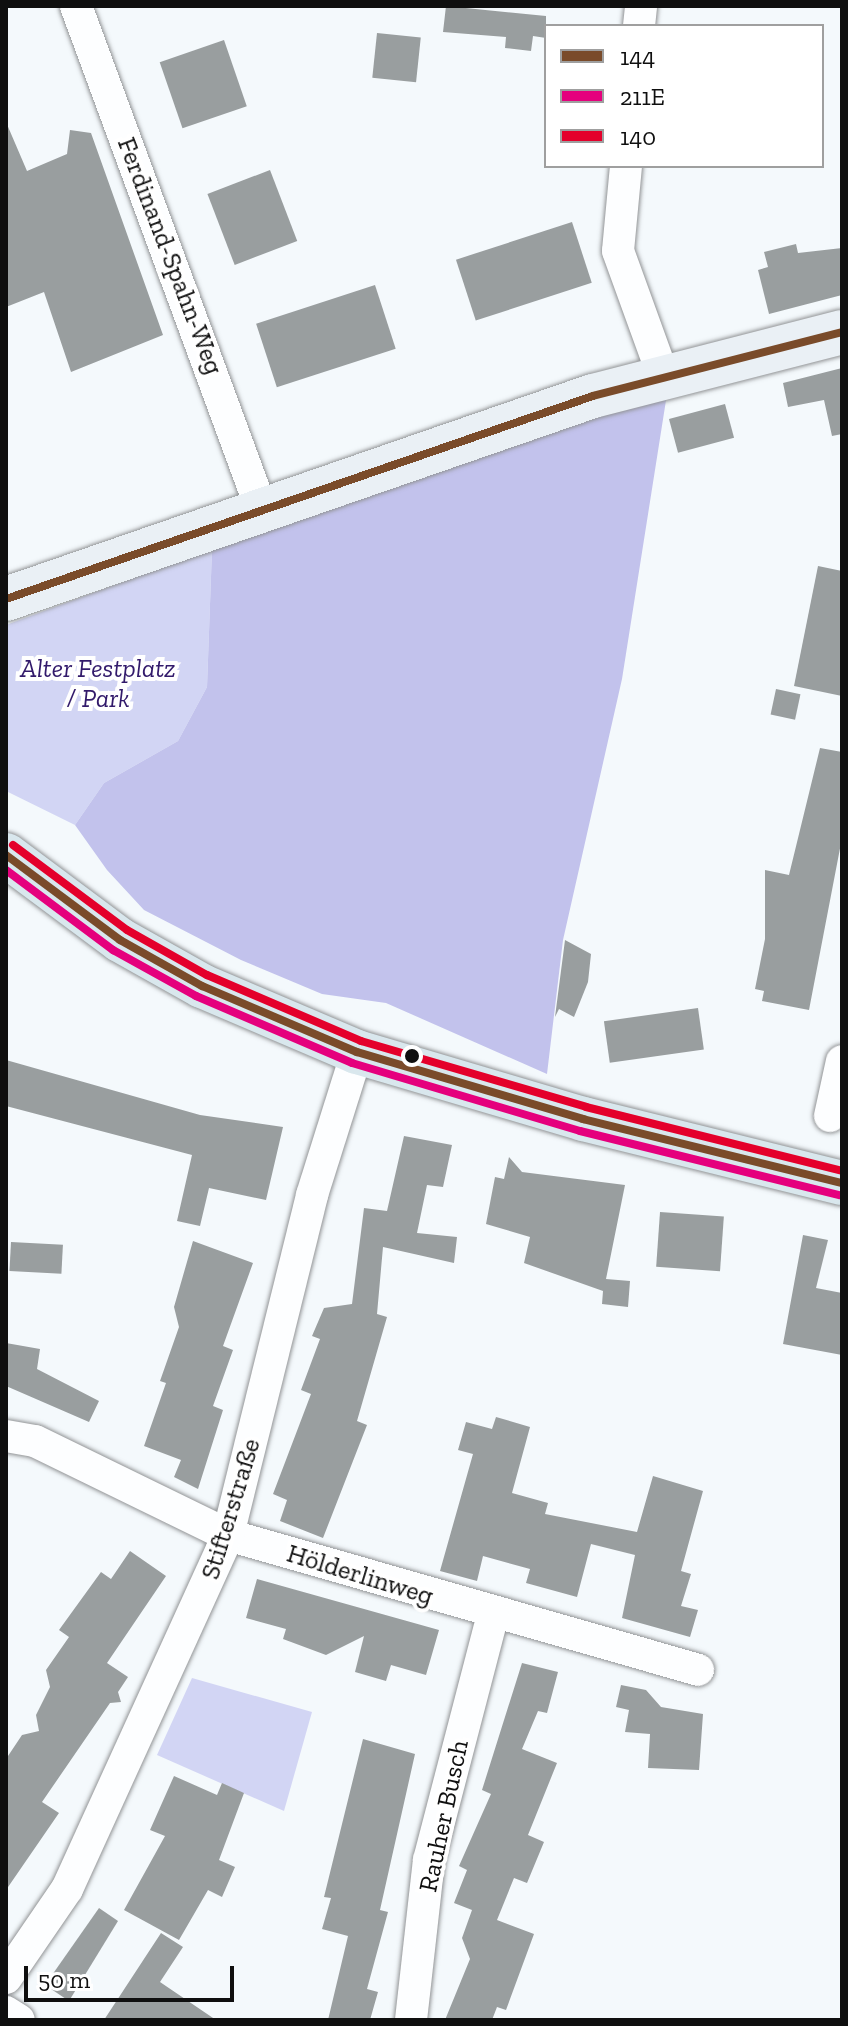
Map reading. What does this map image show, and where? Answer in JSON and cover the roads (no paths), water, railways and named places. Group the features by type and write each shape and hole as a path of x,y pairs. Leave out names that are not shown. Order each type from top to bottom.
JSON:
{"main road":[{"path":"6,855 120,940 202,986 357,1052 583,1119 842,1183"}],"street":[{"name":"Ferdinand-Spahn-Weg","path":"76,6 261,508"},
{"path":"626,168 618,251 663,375"},
{"path":"6,599 261,508 663,375 842,332"},
{"name":"Stifterstraße","path":"6,1978 67,1889 228,1535 312,1195 357,1052"},
{"path":"830,1116 842,1061"},
{"name":"Hölderlinweg","path":"21,1439 228,1535 493,1615 698,1670"},
{"name":"Rauher Busch","path":"411,2020 429,1860 493,1615"},
{"path":"6,2012 19,2020"}],"park label":[{"name":"Alter Festplatz / Park","path":"98,684"}]}
